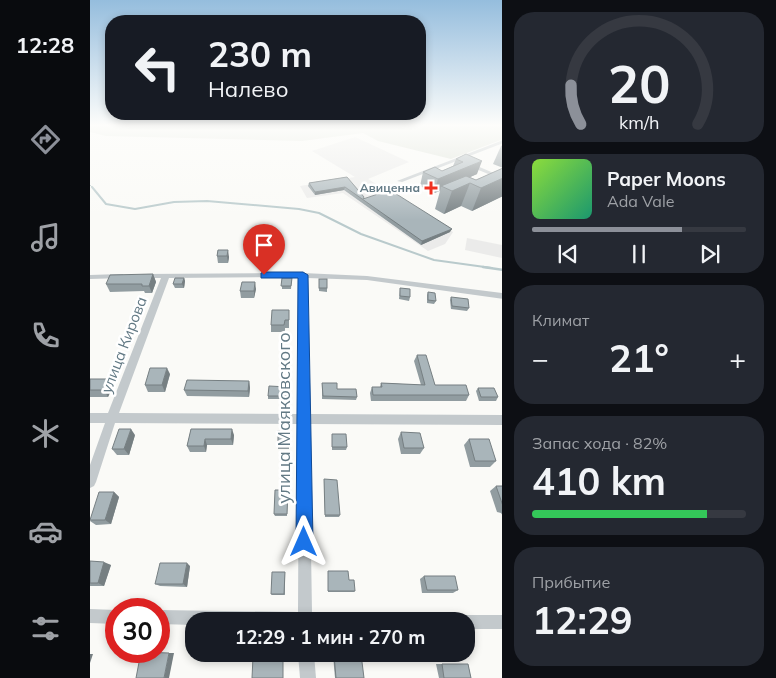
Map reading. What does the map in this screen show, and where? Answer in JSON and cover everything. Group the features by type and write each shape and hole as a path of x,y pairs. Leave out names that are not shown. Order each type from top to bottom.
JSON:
{"street":[{"path":"400,181 462,157"},
{"path":"456,159 502,179"},
{"path":"138,276 303,275 367,278 502,296"},
{"name":"улица Маяковского","path":"303,275 305,612"},
{"path":"90,277 128,276"},
{"name":"улица Кирова","path":"90,482 112,418 166,276"},
{"path":"90,418 501,422"},
{"path":"90,616 105,616"},
{"path":"170,617 185,618"},
{"path":"475,622 502,622"},
{"path":"307,662 308,678"}],"shaded area":[{"path":"321,157 397,157 409,162 368,179 453,232 445,244 428,251 343,193 307,198 300,186 355,177"},
{"path":"441,157 457,157 451,159"},
{"path":"467,238 502,245 502,258 465,250"}],"building":[{"path":"461,157 472,157 482,161 438,179 423,172 435,167 442,171 463,162 456,159"},
{"path":"502,168 502,178 481,188 470,183 452,191 441,186 466,176 476,180"},
{"path":"347,177 364,197 363,199 390,190 452,229 422,241 345,187 315,192 309,183"},
{"path":"218,250 228,250 227,256 217,256"},
{"path":"153,274 149,286 142,286 142,284 106,284 110,275"},
{"path":"175,278 184,278 182,284 173,284"},
{"path":"282,278 292,278 291,286 281,286"},
{"path":"319,279 327,279 327,288 319,288"},
{"path":"242,282 255,282 254,291 240,291"},
{"path":"400,288 410,289 410,297 400,296"},
{"path":"428,292 435,293 436,301 428,300"},
{"path":"451,297 468,299 469,308 452,306"},
{"path":"272,310 289,310 289,320 285,320 284,325 271,325"},
{"path":"417,355 426,355 435,385 466,385 469,395 373,395 372,387 382,387 381,383 425,385"},
{"path":"150,368 167,368 162,385 145,385"},
{"path":"90,379 108,379 104,390 90,390"},
{"path":"187,380 249,381 248,391 184,390"},
{"path":"322,383 337,383 337,389 356,389 357,397 323,396"},
{"path":"269,386 288,387 288,396 268,396"},
{"path":"478,388 494,388 498,397 481,397"},
{"path":"119,429 131,429 124,449 112,449"},
{"path":"191,429 232,429 231,439 205,439 204,446 187,446"},
{"path":"278,431 289,431 289,446 278,446"},
{"path":"401,432 420,433 424,448 404,448"},
{"path":"332,434 346,434 347,447 332,447"},
{"path":"469,439 489,439 496,461 475,461"},
{"path":"324,479 337,480 340,515 325,515"},
{"path":"496,486 502,486 502,503"},
{"path":"275,490 288,490 287,514 274,514"},
{"path":"99,492 114,492 105,520 90,520"},
{"path":"90,561 104,562 98,583 90,583"},
{"path":"160,563 187,563 183,584 155,584"},
{"path":"328,571 348,571 349,580 354,580 355,591 328,591"},
{"path":"272,572 285,572 284,594 271,594"},
{"path":"424,576 455,576 458,590 427,590"},
{"path":"253,662 283,662 283,678 252,678"},
{"path":"335,662 362,662 364,678 336,678"},
{"path":"139,663 167,663 164,678 136,678"},
{"path":"442,664 468,664 471,678 444,678"}],"waterway":[{"path":"92,187 106,204 135,209 174,202 207,201 299,209 319,213 361,234 434,260 492,268"},
{"path":"483,267 502,270"}],"place":[{"name":"Авиценна","path":"431,188"}],"route":[{"path":"264,275 303,275 304,542"}]}
